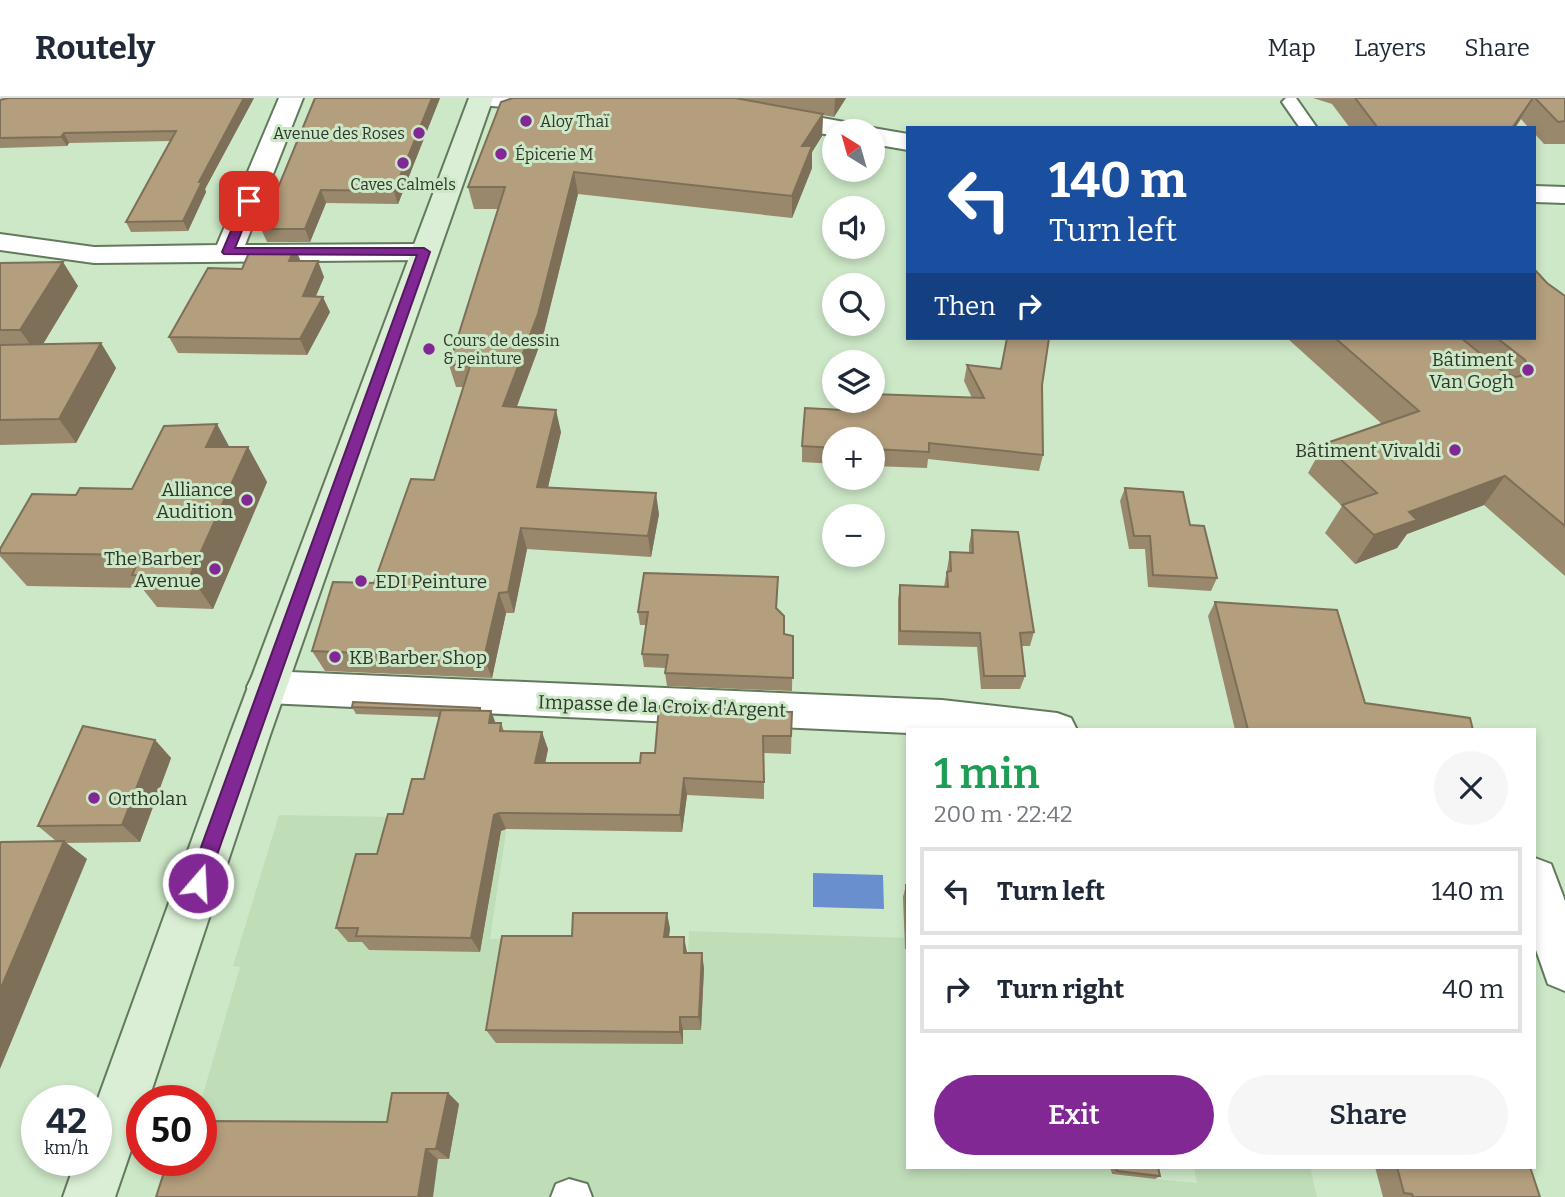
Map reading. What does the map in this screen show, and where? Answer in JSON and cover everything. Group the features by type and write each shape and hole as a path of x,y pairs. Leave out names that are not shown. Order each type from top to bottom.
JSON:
{"main road":[{"path":"89,1197 267,687 481,98"}],"street":[{"path":"228,252 291,98"},
{"path":"481,98 531,98"},
{"path":"672,98 822,126"},
{"path":"886,138 906,142"},
{"path":"1536,194 1565,195"},
{"path":"0,243 36,245 94,255 424,252"},
{"name":"Impasse de la Croix d'Argent","path":"267,687 942,717 1040,728"},
{"path":"1536,882 1565,968"}],"lane":[{"path":"1290,102 1308,126"},
{"path":"569,1197 574,1197"}],"shaded area":[{"path":"279,815 508,819 490,939 675,937 673,952 688,953 689,931 906,938 906,1169 1110,1169 1112,1175 1197,1183 1194,1169 1310,1169 1317,1197 171,1197 188,1176 217,1176 217,1085 206,1085 240,967 233,966"}],"water":[{"path":"813,873 883,875 884,909 813,907"}],"building":[{"path":"244,98 199,182 202,182 183,221 126,222 176,131 64,133 61,137 0,138 0,100"},
{"path":"315,98 432,98 394,191 321,190 305,229 261,229"},
{"path":"513,98 735,98 823,114 802,146 812,146 792,196 574,172 538,314 503,406 556,410 537,487 656,493 648,536 521,528 508,592 499,593 484,658 312,651 333,582 374,583 411,479 434,480 470,366 449,365 505,187 468,187 501,102"},
{"path":"1355,98 1533,98 1513,126 1376,126"},
{"path":"1535,98 1565,98 1565,121 1558,122"},
{"path":"251,248 295,248 289,261 318,261 303,296 323,297 300,339 169,337 208,268 242,269"},
{"path":"63,262 20,330 0,330 0,263"},
{"path":"1536,271 1565,296 1565,526 1505,476 1409,512 1417,520 1374,535 1342,505 1377,493 1324,444 1419,411 1337,340 1464,340 1506,374 1516,377 1524,375 1529,369 1525,360 1500,340 1536,340"},
{"path":"1007,340 1049,340 1042,385 1043,455 929,443 929,452 885,450 885,427 822,427 822,447 802,446 805,408 822,409 822,413 885,413 885,394 984,398 967,365 1001,369"},
{"path":"101,343 59,419 0,420 0,345"},
{"path":"217,424 206,447 248,447 190,576 132,575 141,555 0,553 32,494 76,495 80,488 132,489 164,426"},
{"path":"1125,488 1183,492 1190,525 1204,526 1217,578 1153,575 1150,536 1134,536"},
{"path":"972,530 1018,532 1034,632 1020,633 1025,676 984,676 980,633 900,631 900,585 948,587 950,552 973,553"},
{"path":"644,573 778,577 776,608 784,616 784,634 793,636 793,678 665,673 668,655 642,654 648,612 638,612"},
{"path":"1215,602 1337,610 1365,703 1470,718 1472,728 1247,728"},
{"path":"353,702 480,708 480,711 352,707"},
{"path":"659,706 792,712 791,736 763,736 764,782 684,778 680,815 494,815 471,938 356,936 358,928 336,928 356,854 377,854 388,814 403,814 412,779 424,779 441,710 491,711 489,723 501,723 500,731 542,732 535,763 640,763 641,753 655,753"},
{"path":"83,726 155,740 122,825 38,826"},
{"path":"64,841 0,990 0,844"},
{"path":"573,913 667,913 664,937 684,937 684,953 702,953 699,1017 680,1017 680,1032 486,1030 502,936 572,936"},
{"path":"392,1093 448,1093 436,1149 426,1149 418,1197 156,1197 163,1176 217,1176 217,1121 387,1122"},
{"path":"1158,1169 1160,1176 1117,1171"},
{"path":"1398,1169 1531,1169 1540,1197 1413,1197 1412,1194 1404,1193"}],"place":[{"name":"Aloy Thaï","path":"526,121"},
{"name":"Avenue des Roses","path":"419,133"},
{"name":"Épicerie M","path":"501,154"},
{"name":"Caves Calmels","path":"403,163"},
{"name":"Cours de dessin & peinture","path":"429,349"},
{"name":"Bâtiment Van Gogh","path":"1528,370"},
{"name":"Bâtiment Vivaldi","path":"1455,450"},
{"name":"Alliance Audition","path":"247,500"},
{"name":"The Barber Avenue","path":"215,569"},
{"name":"EDI Peinture","path":"361,581"},
{"name":"KB Barber Shop","path":"335,657"},
{"name":"Ortholan","path":"94,798"}],"route":[{"path":"198,883 424,252 228,252 249,201"}]}
